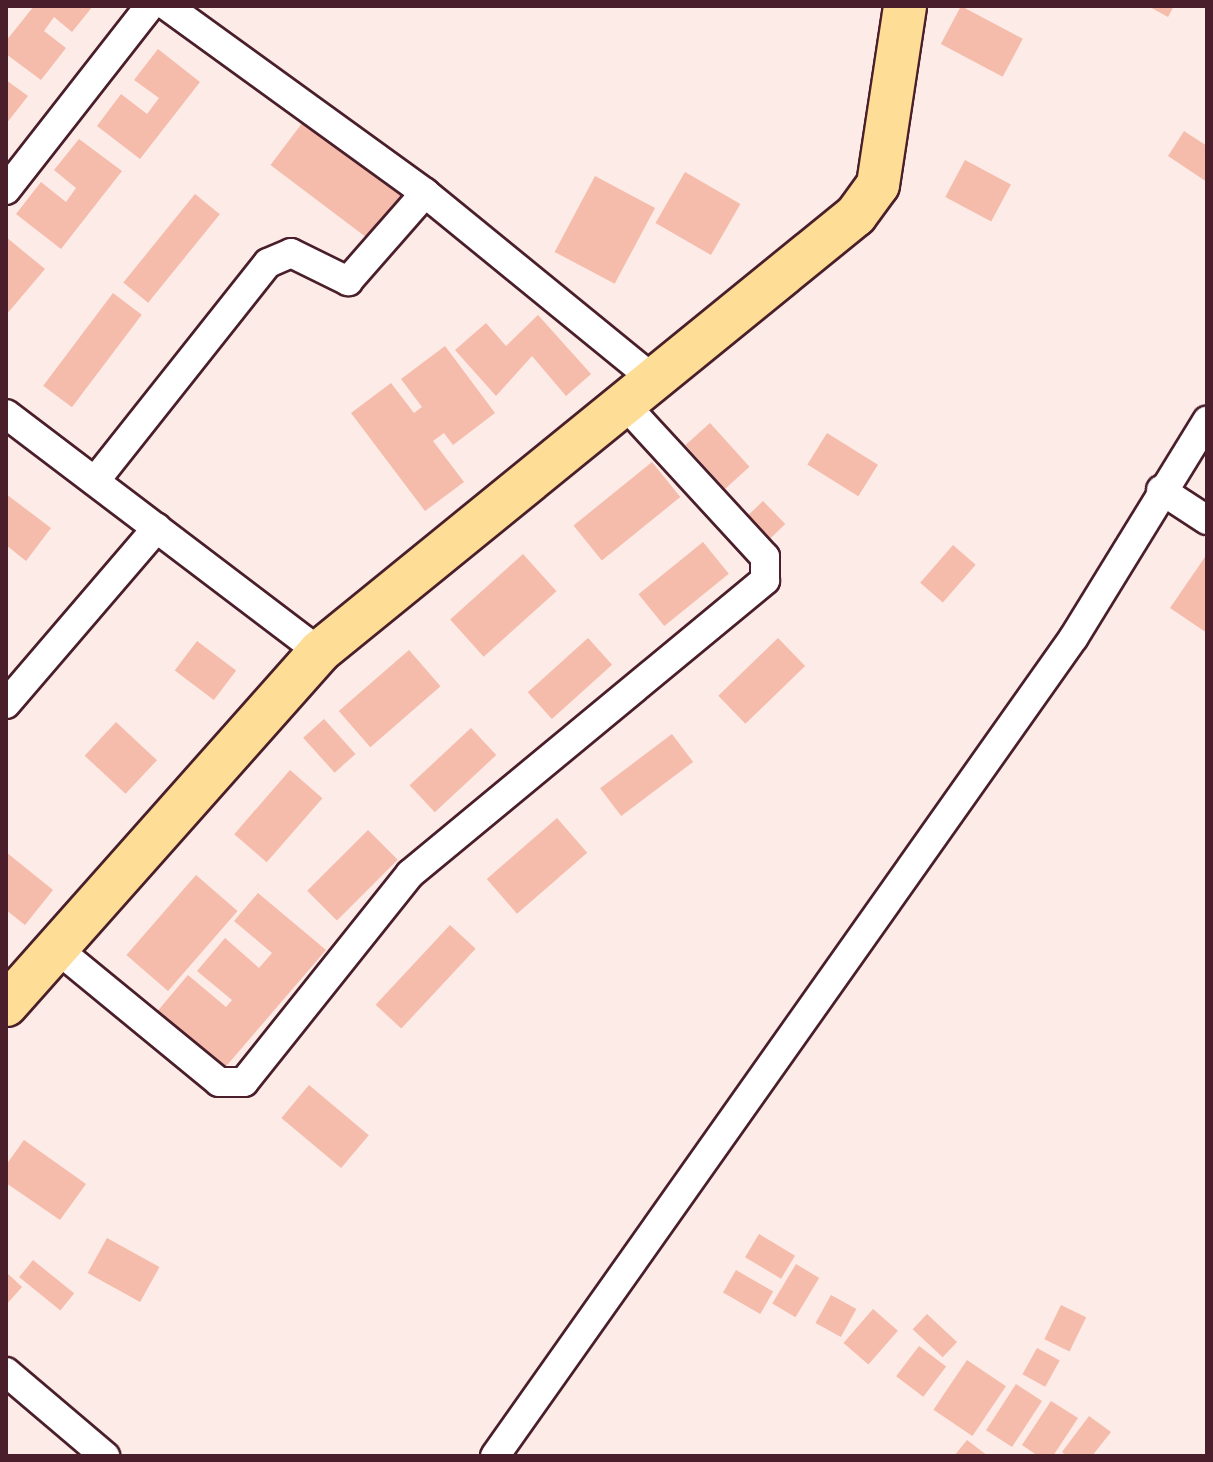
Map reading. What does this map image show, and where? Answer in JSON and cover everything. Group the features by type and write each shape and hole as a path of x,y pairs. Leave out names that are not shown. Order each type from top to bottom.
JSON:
{"main road":[{"path":"6,1005 319,652 856,215 878,185 905,6"}],"street":[{"path":"6,190 150,6"},
{"path":"56,948 219,1082 244,1082 410,874 765,580 765,557 641,393 425,193 167,6"},
{"path":"95,481 268,263 291,253 348,281 425,193"},
{"path":"6,414 319,652"},
{"path":"495,1456 1074,637 1161,490 1207,421"},
{"path":"1161,490 1207,520"},
{"path":"6,704 157,528"},
{"path":"6,1372 105,1456"}],"building":[{"path":"34,6 93,6 72,32 54,17 44,31 66,48 41,80 6,54 6,41"},
{"path":"961,6 1023,39 1003,77 941,44"},
{"path":"1148,6 1174,6 1168,17"},
{"path":"158,49 200,82 140,159 97,126 121,94 147,114 159,98 134,80"},
{"path":"6,80 28,96 6,124"},
{"path":"306,118 409,196 374,243 270,165"},
{"path":"1184,131 1207,146 1207,182 1168,156"},
{"path":"79,139 122,171 61,249 16,214 41,182 66,202 76,188 54,170"},
{"path":"965,160 1011,184 991,221 945,197"},
{"path":"685,172 740,204 711,255 656,223"},
{"path":"595,176 655,208 615,284 555,252"},
{"path":"195,194 220,214 148,303 123,283"},
{"path":"6,237 45,269 6,315"},
{"path":"113,293 142,315 72,407 43,386"},
{"path":"538,315 591,374 566,396 532,356 496,396 455,350 486,323 506,346"},
{"path":"445,346 495,413 453,445 444,433 433,441 464,482 425,511 351,413 391,383 414,413 422,407 401,379"},
{"path":"710,423 749,467 725,489 685,445"},
{"path":"827,433 878,465 858,496 807,464"},
{"path":"652,462 680,497 602,561 574,526"},
{"path":"6,494 51,528 26,561 6,545"},
{"path":"763,501 785,524 767,541 745,518"},
{"path":"703,542 729,574 664,626 638,594"},
{"path":"953,545 976,565 943,602 920,583"},
{"path":"523,554 556,591 484,657 450,620"},
{"path":"1207,554 1207,633 1170,608"},
{"path":"588,638 612,665 552,719 528,692"},
{"path":"778,638 805,666 745,724 718,696"},
{"path":"197,641 236,670 214,700 175,671"},
{"path":"409,650 440,686 370,747 339,711"},
{"path":"324,719 355,754 335,773 303,738"},
{"path":"116,722 157,760 126,794 85,756"},
{"path":"471,728 496,755 435,812 410,785"},
{"path":"672,734 693,762 621,816 600,788"},
{"path":"290,770 322,798 267,862 234,834"},
{"path":"557,818 587,853 517,914 487,879"},
{"path":"368,830 398,860 337,921 307,891"},
{"path":"6,852 53,890 25,925 6,910"},
{"path":"196,875 238,911 168,991 126,955"},
{"path":"258,893 326,950 222,1071 155,1014 188,975 226,1007 232,1000 197,971 225,938 259,968 272,953 234,921"},
{"path":"450,925 476,949 401,1029 376,1005"},
{"path":"309,1085 369,1135 341,1168 281,1118"},
{"path":"24,1140 86,1184 60,1220 6,1183 6,1165"},
{"path":"759,1234 795,1256 781,1279 745,1257"},
{"path":"107,1238 159,1267 140,1302 88,1273"},
{"path":"33,1260 74,1293 60,1310 19,1277"},
{"path":"796,1264 819,1278 795,1317 772,1303"},
{"path":"736,1270 773,1292 760,1314 723,1293"},
{"path":"6,1272 22,1287 6,1305"},
{"path":"831,1295 856,1309 841,1337 815,1323"},
{"path":"1061,1305 1086,1317 1070,1351 1044,1339"},
{"path":"873,1309 898,1331 868,1365 843,1343"},
{"path":"927,1314 957,1342 943,1357 913,1329"},
{"path":"919,1346 946,1366 923,1397 896,1376"},
{"path":"1037,1348 1060,1361 1045,1387 1022,1374"},
{"path":"967,1360 1006,1386 972,1436 933,1410"},
{"path":"1016,1384 1042,1401 1012,1447 986,1430"},
{"path":"1051,1401 1078,1418 1053,1456 1038,1456 1022,1445"},
{"path":"1089,1416 1111,1432 1092,1456 1067,1456 1062,1452"},
{"path":"967,1440 988,1456 954,1456"}]}
